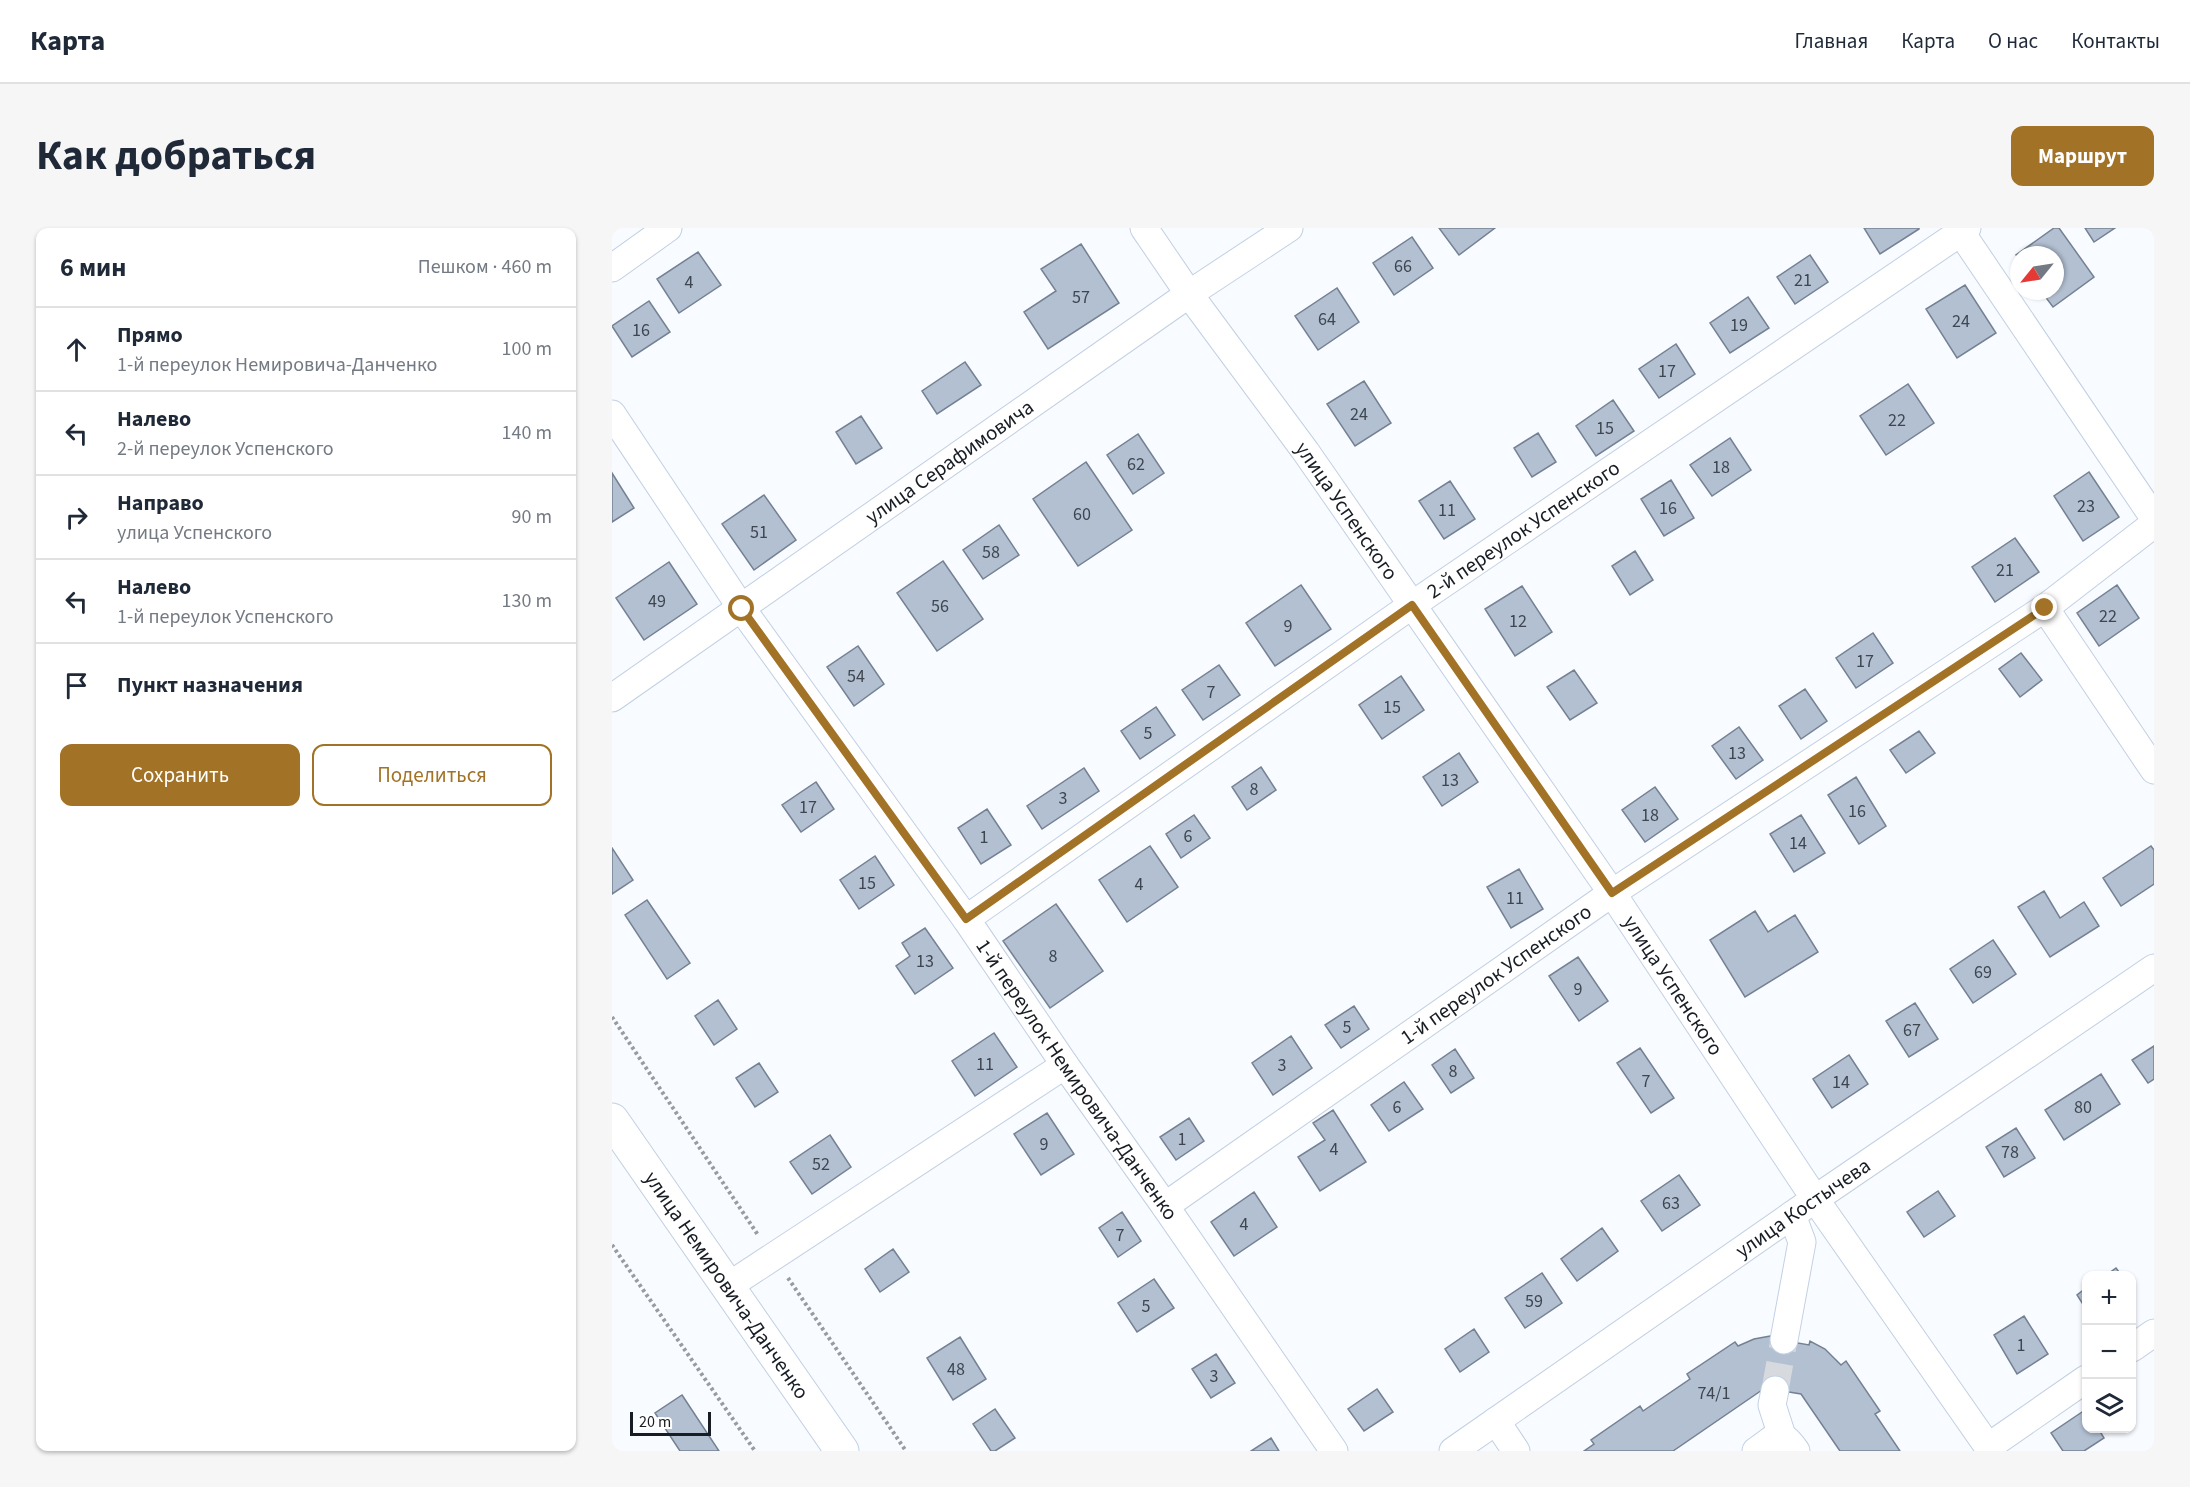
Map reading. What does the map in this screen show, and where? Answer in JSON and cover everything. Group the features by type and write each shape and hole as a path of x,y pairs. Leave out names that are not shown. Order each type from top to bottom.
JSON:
{"main road":[{"name":"улица Немировича-Данченко","path":"612,1120 842,1451"}],"street":[{"path":"612,268 668,228"},
{"name":"улица Успенского","path":"1144,228 1189,294 1306,452 1612,893 1815,1199 1989,1449"},
{"name":"улица Серафимовича","path":"612,698 1189,294 1289,228"},
{"path":"1962,229 2154,518"},
{"name":"2-й переулок Успенского","path":"966,919 1412,605 1962,229"},
{"name":"1-й переулок Немировича-Данченко","path":"612,414 742,609 966,919 1334,1451"},
{"name":"1-й переулок Успенского","path":"1165,1206 1612,893 2045,608 2154,524"},
{"path":"2045,608 2154,770"},
{"name":"улица Костычева","path":"1460,1449 1496,1421 1815,1199 2154,968"},
{"path":"727,1287 772,1255 1065,1065"},
{"path":"1784,1340 1802,1242 1792,1215"},
{"path":"2136,1345 2154,1333"},
{"path":"1989,1449 2082,1382"},
{"path":"1775,1390 1772,1406 1789,1443"},
{"path":"1496,1421 1516,1451"},
{"path":"1756,1451 1778,1436 1789,1443"}],"path":[{"path":"612,1245 755,1451"}],"building":[{"path":"1439,228 1495,228 1459,255"},
{"path":"1864,228 1919,228 1919,229 1880,254"},
{"path":"2054,228 2059,228 2094,277 2064,299 2064,246 2029,246"},
{"path":"2085,228 2115,228 2094,242"},
{"path":"1412,237 1433,268 1394,295 1373,263"},
{"path":"1081,244 1119,303 1048,349 1024,312 1056,291 1041,269"},
{"path":"698,252 721,285 679,313 657,279"},
{"path":"1810,255 1828,282 1795,304 1777,277"},
{"path":"1965,285 1996,333 1957,358 1926,309"},
{"path":"1337,288 1359,322 1318,350 1295,316"},
{"path":"1748,297 1769,328 1730,353 1710,323"},
{"path":"2048,300 2063,300 2053,307"},
{"path":"649,301 670,332 632,357 612,326"},
{"path":"1676,344 1695,374 1659,398 1639,369"},
{"path":"965,362 981,385 937,414 922,391"},
{"path":"1364,381 1391,423 1355,446 1327,404"},
{"path":"1908,384 1934,423 1886,455 1860,416"},
{"path":"1613,400 1634,431 1596,456 1576,426"},
{"path":"861,416 882,448 856,464 836,432"},
{"path":"1538,433 1556,462 1532,477 1514,448"},
{"path":"1138,434 1164,473 1133,494 1107,455"},
{"path":"1730,438 1751,470 1712,496 1690,465"},
{"path":"1086,462 1132,530 1078,566 1033,499"},
{"path":"2089,472 2119,517 2083,541 2054,496"},
{"path":"612,473 634,508 612,522"},
{"path":"1671,480 1694,518 1664,536 1641,499"},
{"path":"1450,481 1475,519 1444,539 1419,501"},
{"path":"764,495 796,540 754,570 722,524"},
{"path":"999,525 1019,555 983,579 963,550"},
{"path":"2015,538 2039,572 1995,602 1972,567"},
{"path":"1635,551 1653,580 1630,595 1612,566"},
{"path":"943,561 983,619 937,651 897,593"},
{"path":"669,562 697,604 644,640 616,598"},
{"path":"1301,585 1331,629 1275,666 1246,623"},
{"path":"2117,585 2139,618 2099,646 2077,613"},
{"path":"1522,586 1552,632 1515,656 1485,609"},
{"path":"1873,633 1893,663 1856,688 1836,658"},
{"path":"858,646 884,684 854,706 827,667"},
{"path":"2021,653 2042,680 2020,697 1999,669"},
{"path":"1219,665 1240,695 1203,720 1182,690"},
{"path":"1574,670 1597,703 1570,720 1547,687"},
{"path":"1401,676 1424,710 1382,739 1359,705"},
{"path":"1805,689 1827,721 1801,739 1779,706"},
{"path":"1156,707 1175,735 1140,759 1121,731"},
{"path":"1739,727 1763,760 1736,779 1712,746"},
{"path":"1919,731 1935,753 1906,773 1890,750"},
{"path":"1459,753 1478,782 1442,806 1423,777"},
{"path":"1261,767 1276,790 1247,810 1232,787"},
{"path":"1084,768 1099,791 1042,829 1027,806"},
{"path":"1856,777 1886,826 1859,844 1828,795"},
{"path":"816,782 834,809 801,832 782,805"},
{"path":"1655,787 1678,819 1645,842 1622,810"},
{"path":"987,809 1011,845 981,864 958,828"},
{"path":"1194,815 1210,838 1181,858 1166,834"},
{"path":"1801,815 1825,853 1794,872 1770,834"},
{"path":"1150,846 1178,887 1127,922 1099,880"},
{"path":"2151,846 2154,850 2154,884 2121,906 2103,878"},
{"path":"612,848 633,880 612,894"},
{"path":"875,856 894,885 859,909 840,880"},
{"path":"1519,869 1543,909 1511,928 1487,887"},
{"path":"2044,891 2060,918 2084,902 2099,926 2050,957 2018,907"},
{"path":"647,900 690,963 667,979 625,915"},
{"path":"1056,904 1103,971 1050,1008 1003,941"},
{"path":"1755,911 1768,932 1795,915 1818,952 1745,997 1710,940"},
{"path":"925,928 953,968 915,994 896,966 910,956 902,943"},
{"path":"1993,940 2016,974 1973,1003 1950,969"},
{"path":"1578,957 1608,1001 1579,1021 1549,976"},
{"path":"718,1000 737,1029 714,1045 695,1016"},
{"path":"1915,1003 1938,1039 1909,1057 1886,1021"},
{"path":"1354,1006 1369,1029 1341,1048 1325,1025"},
{"path":"994,1033 1017,1067 975,1096 952,1061"},
{"path":"1291,1036 1312,1068 1273,1095 1252,1063"},
{"path":"2154,1046 2154,1079 2148,1083 2132,1060"},
{"path":"1640,1048 1674,1098 1651,1113 1617,1063"},
{"path":"1455,1049 1474,1078 1451,1093 1432,1065"},
{"path":"1849,1055 1868,1084 1832,1108 1813,1079"},
{"path":"759,1063 778,1092 755,1107 736,1078"},
{"path":"2101,1074 2120,1104 2064,1140 2045,1110"},
{"path":"1404,1082 1423,1109 1389,1131 1371,1105"},
{"path":"1333,1110 1366,1162 1320,1191 1298,1157 1325,1140 1313,1123"},
{"path":"1047,1113 1074,1154 1041,1175 1014,1134"},
{"path":"1189,1118 1204,1141 1176,1160 1160,1137"},
{"path":"2016,1128 2035,1158 2004,1177 1986,1147"},
{"path":"830,1135 851,1167 812,1194 790,1162"},
{"path":"1679,1175 1700,1205 1662,1231 1641,1201"},
{"path":"1938,1191 1955,1216 1924,1237 1907,1212"},
{"path":"1254,1192 1277,1227 1234,1256 1211,1222"},
{"path":"1122,1212 1141,1241 1118,1257 1099,1228"},
{"path":"1602,1228 1618,1251 1577,1281 1561,1259"},
{"path":"893,1249 909,1272 880,1292 865,1269"},
{"path":"1542,1273 1562,1303 1525,1328 1505,1298"},
{"path":"1154,1279 1174,1308 1137,1332 1118,1303"},
{"path":"2082,1291 2082,1303 2077,1295"},
{"path":"2024,1316 2048,1354 2017,1374 1994,1335"},
{"path":"1474,1329 1489,1352 1460,1372 1445,1349"},
{"path":"1776,1335 1775,1339 1809,1345 1810,1341 1825,1349 1841,1365 1846,1361 1880,1411 1875,1414 1900,1451 1840,1451 1801,1394 1765,1388 1673,1451 1584,1451 1594,1444 1591,1440 1640,1406 1643,1411 1690,1379 1687,1374 1735,1342 1738,1346 1754,1339"},
{"path":"960,1337 986,1379 953,1400 927,1358"},
{"path":"1216,1354 1235,1383 1211,1398 1192,1369"},
{"path":"1377,1389 1393,1412 1364,1431 1348,1409"},
{"path":"682,1395 719,1451 680,1451 655,1413"},
{"path":"995,1409 1015,1438 995,1451 991,1451 973,1424"},
{"path":"2082,1412 2082,1433 2101,1433 2104,1438 2084,1451 2063,1451 2051,1433"},
{"path":"1271,1438 1279,1451 1251,1451"}],"tunnel":[{"path":"1775,1390 1784,1340"}],"route":[{"path":"742,609 966,919 1412,605 1612,893 2045,608"}]}
